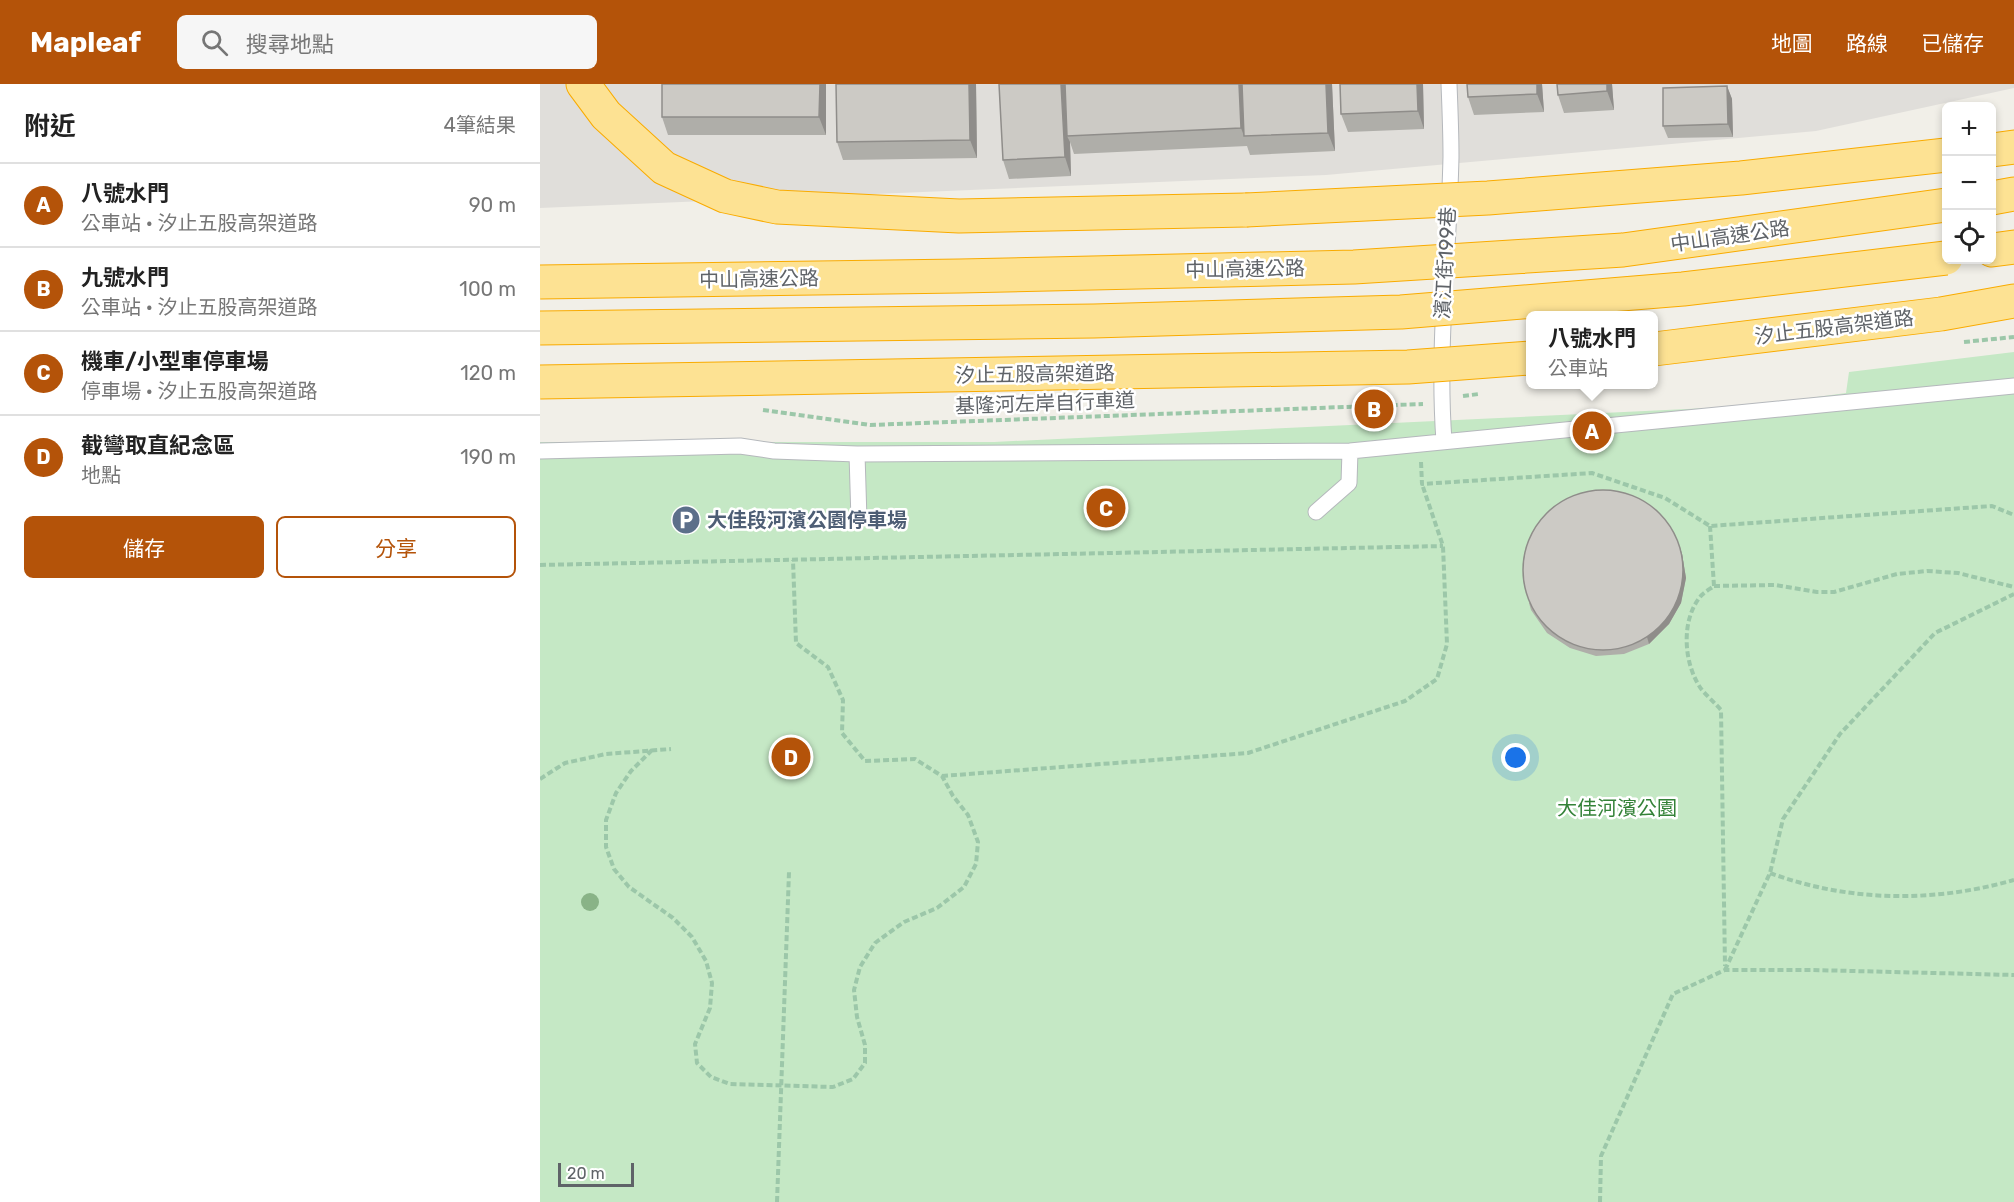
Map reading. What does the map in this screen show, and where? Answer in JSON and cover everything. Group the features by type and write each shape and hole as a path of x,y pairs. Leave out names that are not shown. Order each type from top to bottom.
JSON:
{"highway":[{"path":"583,84 605,100 664,168 725,196 777,207 959,216 1246,210 1511,196 1741,178 1942,156"},
{"path":"1996,149 2014,147"},
{"path":"1996,197 2014,194"},
{"name":"中山高速公路","path":"540,282 1354,267 1623,250 1942,206"},
{"path":"1996,249 2014,247"},
{"path":"540,328 1094,321 1401,312 1683,289 1942,259"},
{"name":"汐止五股高架道路","path":"1658,348 1941,314 2014,301"},
{"name":"汐止五股高架道路","path":"540,382 1408,367 1526,358"}],"lane":[{"name":"濱江街199巷","path":"1444,441 1441,351 1451,157 1449,84"},
{"path":"540,451 740,446 774,451 857,454 1350,451 2014,386"},
{"path":"1316,512 1349,483 1350,451"},
{"path":"857,454 859,520"}],"path":[{"name":"基隆河左岸自行車道","path":"755,408 870,424 1425,404 1441,399 1488,392"},
{"path":"942,776 1248,753 1404,701 1437,679 1447,644 1443,546 1422,484 1421,443 1425,404"},
{"path":"1422,484 1592,473 1665,498 1710,526 1992,506 2014,515"},
{"path":"1710,526 1714,586"},
{"path":"540,565 1443,546"},
{"path":"652,750 631,771 616,793 606,820 606,847 614,869 629,887 673,918 692,937 706,961 711,983 710,1008 695,1044 697,1063 711,1077 730,1084 833,1087 853,1079 865,1063 865,1045 857,1017 854,990 861,967 875,943 904,922 937,908 964,887 976,864 978,842 968,815 953,796 942,776 915,759 865,761 842,733 843,700 828,667 796,643 793,560"},
{"path":"1725,970 1721,710 1702,689 1693,674 1686,644 1693,609 1700,597 1714,586 1775,585 1817,592 1834,592 1897,574 1927,571 1958,573 2014,587"},
{"path":"1725,970 1770,873 1783,819 1840,734 1935,633 2014,594"},
{"path":"540,779 565,763 606,754 671,749"},
{"path":"777,1202 789,872"},
{"path":"1770,873 1798,883 1854,895 1891,896 1958,893 2014,879"},
{"path":"1600,1202 1601,1156 1673,994 1725,970 2014,975"}],"shaded area":[{"path":"540,84 2014,84 2014,88 1816,131 1326,175 540,208"}],"green space":[{"name":"大佳河濱公園","path":"2014,352 2014,1202 540,1202 540,442 994,442 1750,406 1846,393 1849,372"}],"building":[{"path":"662,84 820,84 819,117 662,117"},
{"path":"836,84 969,84 970,140 837,142"},
{"path":"999,84 1061,84 1065,157 1003,160"},
{"path":"1065,84 1239,84 1241,128 1067,136"},
{"path":"1242,84 1326,84 1328,133 1244,136"},
{"path":"1340,84 1417,84 1418,111 1341,114"},
{"path":"1467,84 1537,84 1537,94 1468,97"},
{"path":"1557,84 1607,84 1607,91 1558,95"},
{"path":"1727,86 1728,124 1663,126 1663,88"},
{"path":"1603,490 1634,496 1659,514 1677,539 1683,570 1677,601 1659,626 1634,644 1603,650 1572,644 1547,626 1529,601 1523,570 1529,539 1547,514 1572,496"}],"place":[{"name":"九號水門","path":"1374,409"},
{"name":"八號水門","path":"1592,431"},
{"name":"機車/小型車停車場","path":"1106,508"},
{"name":"大佳段河濱公園停車場","path":"686,520"},
{"name":"截彎取直紀念區","path":"791,757"}]}
